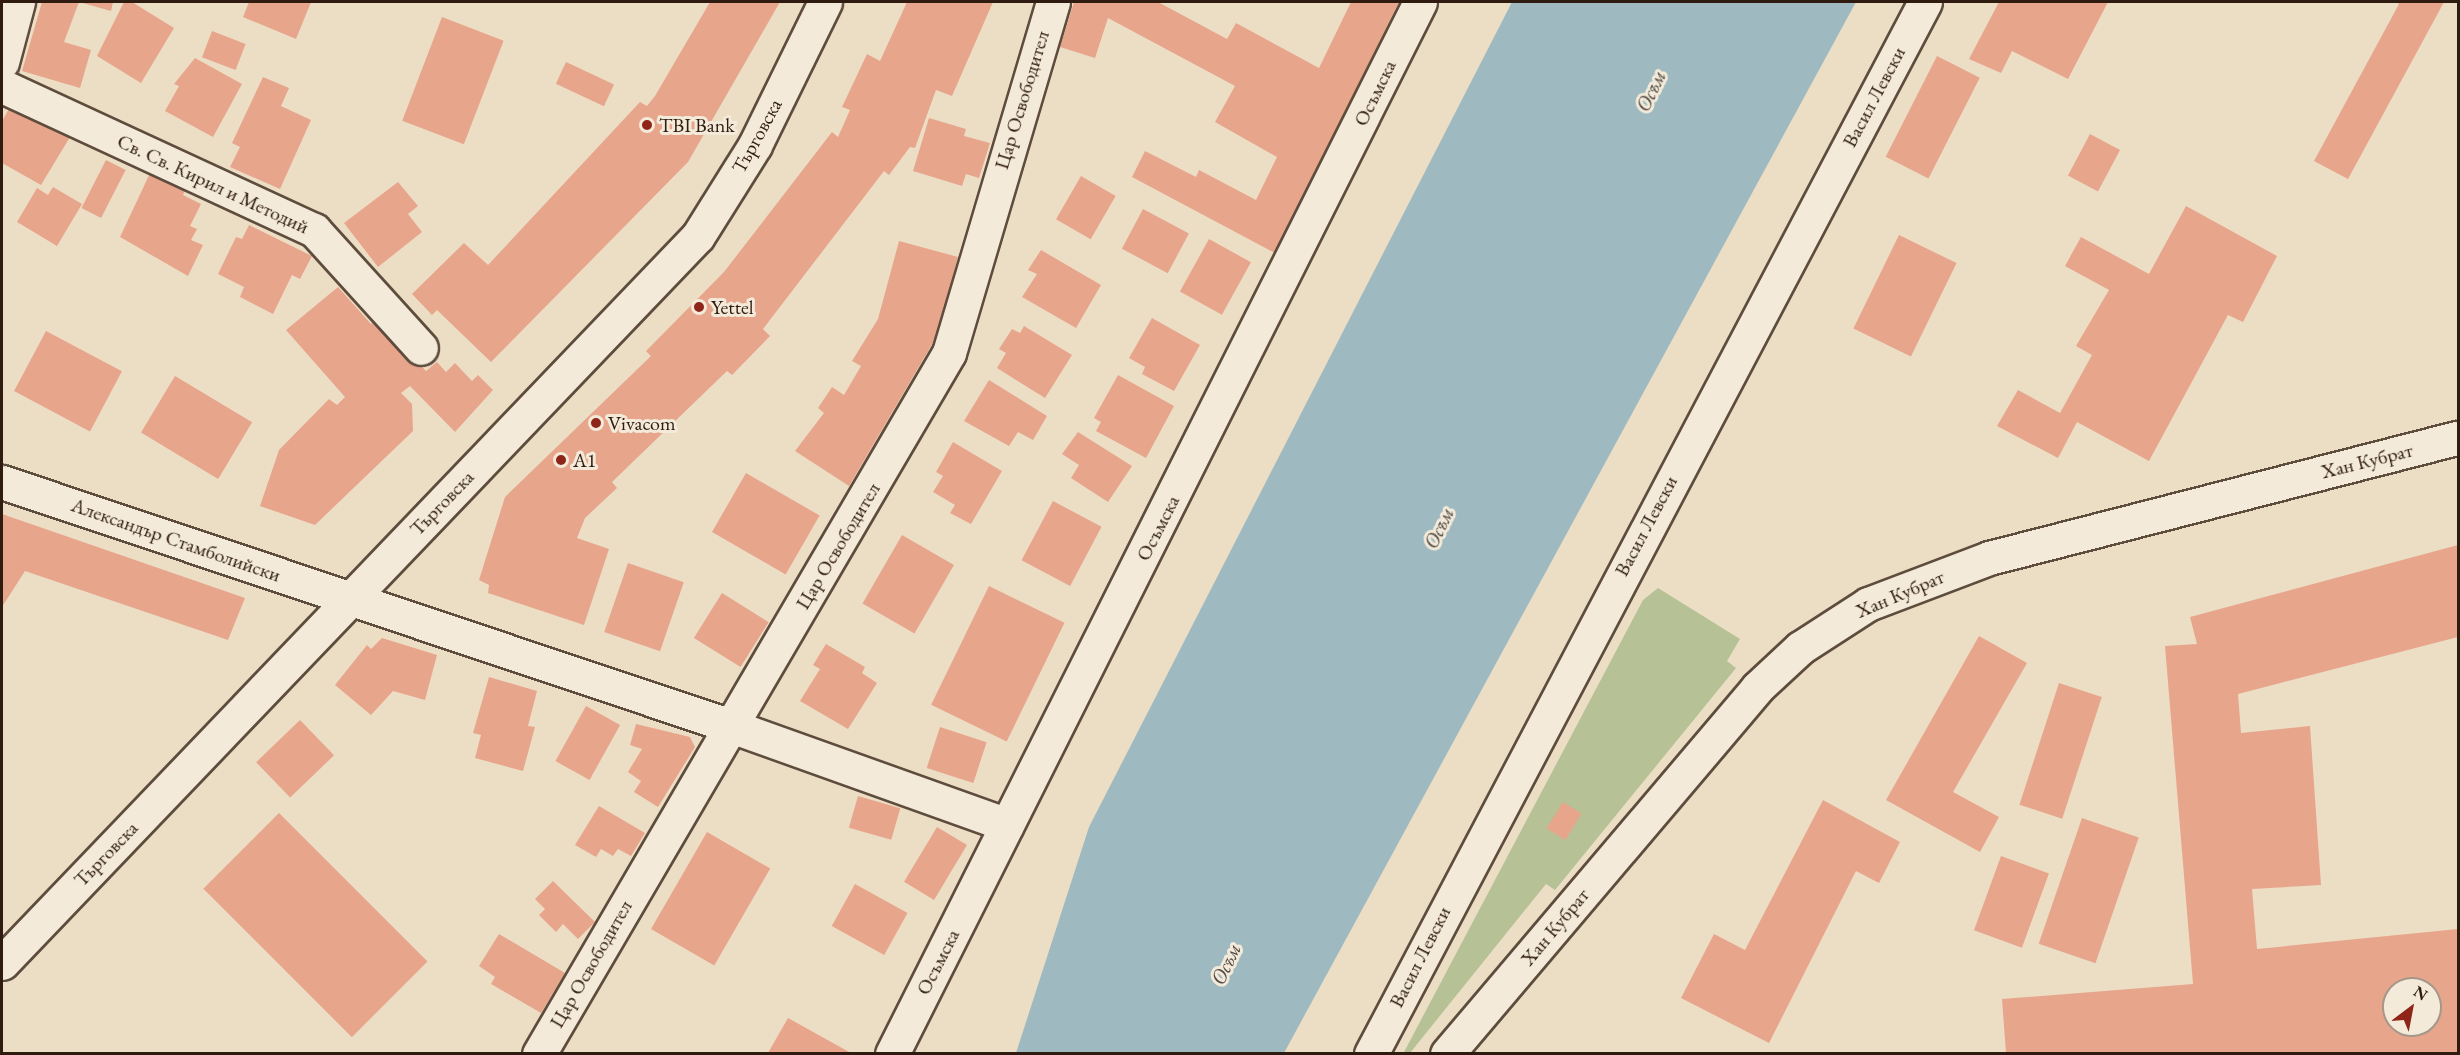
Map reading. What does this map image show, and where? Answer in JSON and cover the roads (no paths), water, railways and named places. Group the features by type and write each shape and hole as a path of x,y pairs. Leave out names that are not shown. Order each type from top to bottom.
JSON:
{"street":[{"path":"2,62 18,2"},
{"name":"Търговска","path":"2,963 698,236 755,145 825,2"},
{"name":"Цар Освободител","path":"539,1053 949,353 1053,2"},
{"name":"Осъмска","path":"892,1053 1420,2"},
{"name":"Васил Левски","path":"1371,1053 1926,2"},
{"name":"Св. Св. Кирил и Методий","path":"2,86 314,230 421,348"},
{"name":"Хан Кубрат","path":"1447,1053 1757,688 1800,648 1868,604 1989,558 2458,438"},
{"name":"Александър Стамболийски","path":"2,482 731,726 1008,825"}],"water":[{"name":"Осъм","path":"1512,2 1856,2 1284,1053 1016,1053 1089,827"}],"place":[{"name":"TBI Bank","path":"647,125"},
{"name":"Yettel","path":"699,307"},
{"name":"Vivacom","path":"596,423"},
{"name":"A1","path":"561,460"}]}
